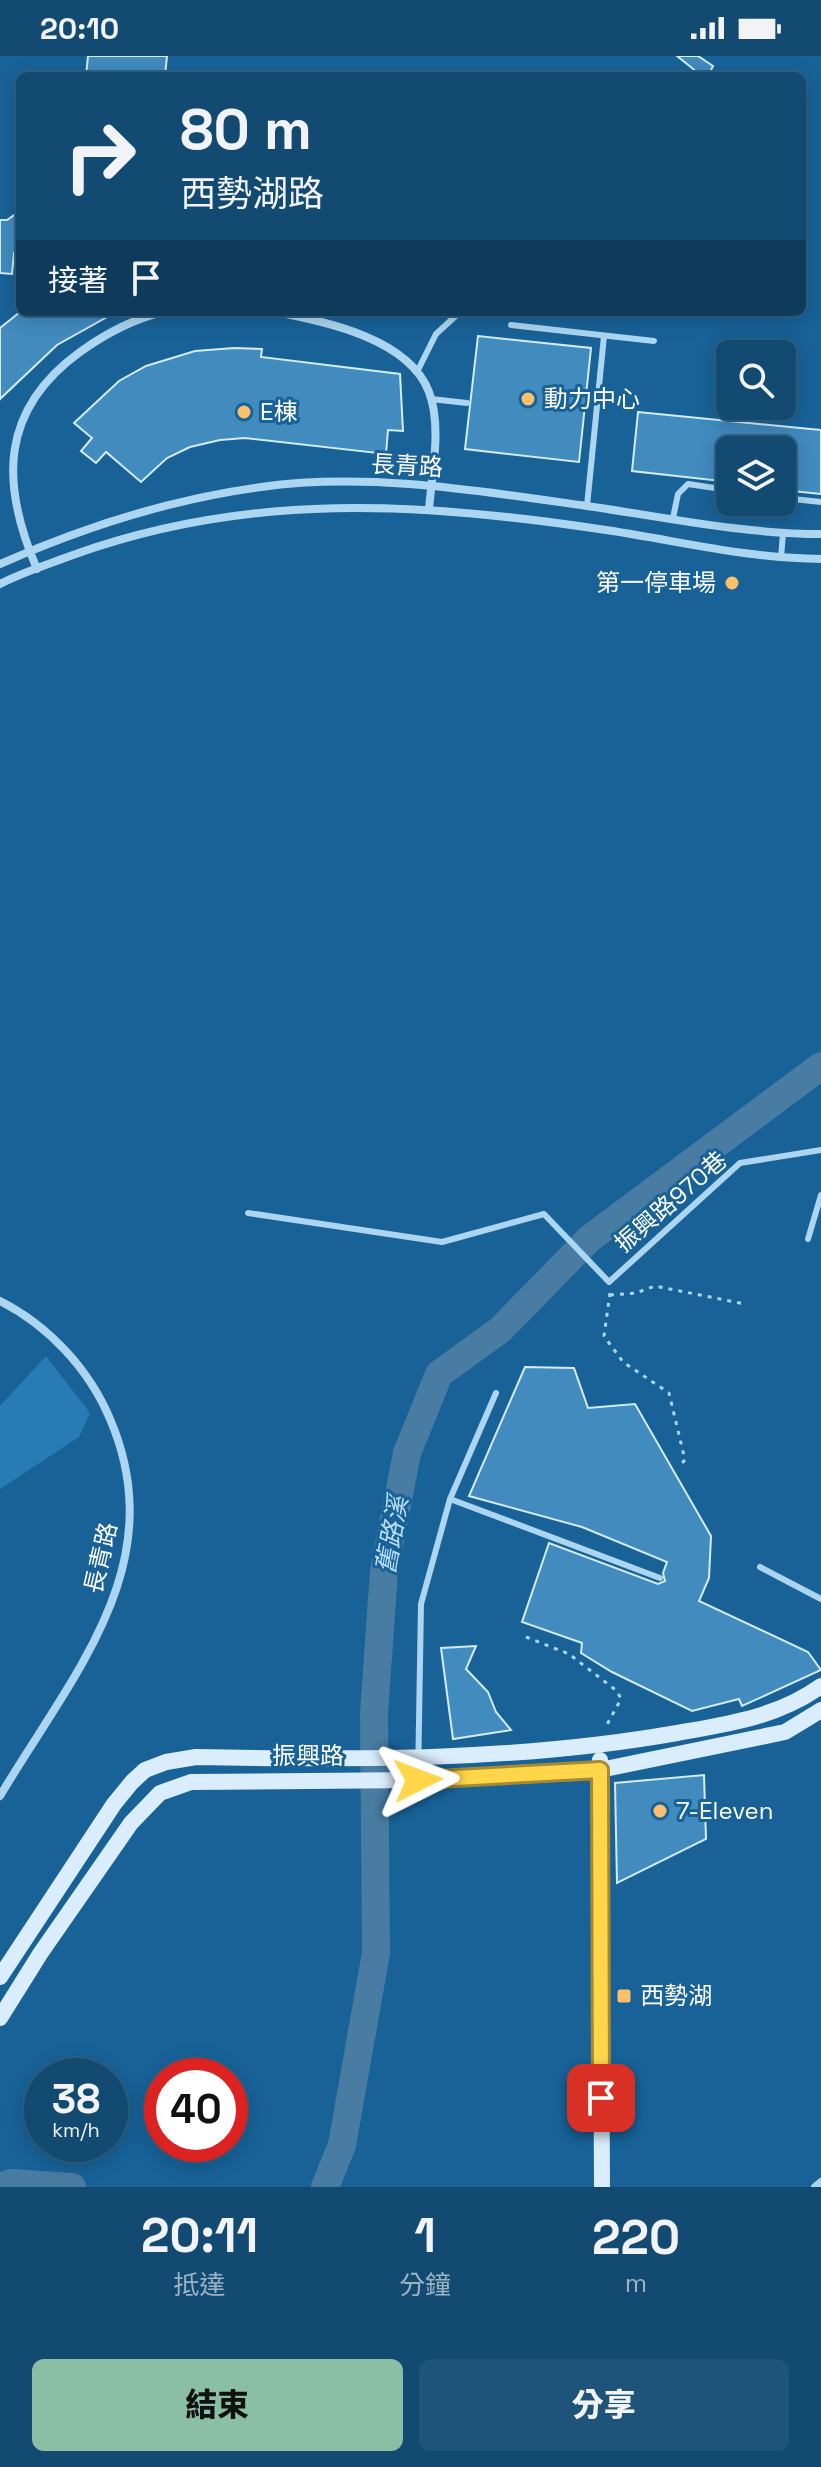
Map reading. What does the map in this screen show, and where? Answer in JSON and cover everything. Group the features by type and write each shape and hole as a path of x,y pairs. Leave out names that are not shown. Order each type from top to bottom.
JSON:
{"street":[{"path":"37,569 14,507 10,475 9,461 19,416 35,392 70,359 122,326 151,316"},
{"path":"293,316 338,326 376,341 417,372 431,399 434,433 429,509"},
{"name":"長青路","path":"0,564 87,528 150,509 263,486 351,483 431,486 783,533 821,534"},
{"name":"長青路","path":"0,584 141,533 216,518 305,507 429,509 538,520 744,556 821,559"},
{"name":"長青路","path":"0,1301 48,1335 91,1382 114,1428 132,1510 125,1563 100,1635 0,1796"},
{"name":"振興路","path":"0,1977 114,1804 145,1770 196,1757 418,1757 600,1747 749,1720 779,1709 821,1686"},
{"name":"振興路","path":"0,2018 115,1845 143,1807 160,1793 191,1782 418,1780 600,1770 785,1732 821,1710"},
{"path":"600,1747 602,2187"},
{"path":"815,2187 821,2182"}],"lane":[{"path":"417,372 436,334 456,316"},
{"path":"511,325 654,341"},
{"path":"587,506 604,336"},
{"path":"431,399 467,403"},
{"path":"673,518 678,494 688,484 716,488"},
{"path":"796,499 821,502"},
{"path":"781,558 783,533"},
{"name":"振興路970巷","path":"248,1213 442,1242 544,1214 609,1282 740,1163 821,1150"},
{"path":"808,1239 821,1195"},
{"path":"418,1780 421,1604 450,1499 496,1393"},
{"path":"450,1499 660,1578"},
{"path":"760,1567 821,1599"}],"path":[{"path":"609,1282 604,1336 623,1362 669,1393 685,1460 679,1466"},
{"path":"610,1295 636,1293 655,1286 745,1304"},
{"path":"526,1637 569,1654 617,1691 621,1699 619,1708 606,1723 600,1747"}],"shaded area":[{"path":"46,1356 90,1413 79,1437 0,1489 0,1406"}],"building":[{"path":"88,56 167,56 165,72 86,72"},
{"path":"677,56 698,56 713,66 710,72 697,72"},
{"path":"16,214 16,253 12,274 0,273 0,220 7,220"},
{"path":"16,315 109,316 57,345 0,399 0,328"},
{"name":"動力中心","path":"478,336 591,348 579,462 465,449"},
{"name":"E棟","path":"262,349 261,357 400,374 403,431 388,430 386,454 245,438 220,440 190,447 167,458 141,482 106,452 96,463 81,451 92,438 74,423 119,381 146,366 195,351"},
{"path":"638,412 821,430 821,494 796,491 796,436 716,436 716,480 632,471"},
{"path":"525,1367 574,1368 588,1408 635,1404 711,1536 709,1578 699,1601 808,1652 821,1670 742,1706 739,1699 692,1711 612,1672 581,1653 582,1643 522,1622 549,1543 658,1584 665,1581 663,1573 667,1562 582,1527 469,1496"},
{"path":"476,1646 466,1669 488,1692 496,1712 511,1730 453,1739 441,1648"},
{"name":"7-Eleven","path":"704,1775 706,1839 617,1883 615,1783"}],"waterway":[{"name":"舊路溪","path":"325,2187 342,2145 376,1953 374,1713 384,1571 407,1453 439,1374 500,1330 589,1239 821,1066"},
{"name":"舊路溪","path":"0,2187 11,2183 72,2187"}],"place":[{"name":"動力中心","path":"528,399"},
{"name":"E棟","path":"244,412"},
{"name":"第一停車場","path":"732,583"},
{"name":"7-Eleven","path":"660,1811"},
{"name":"西勢湖","path":"624,1996"}],"route":[{"path":"418,1780 600,1770 601,2098"}]}
